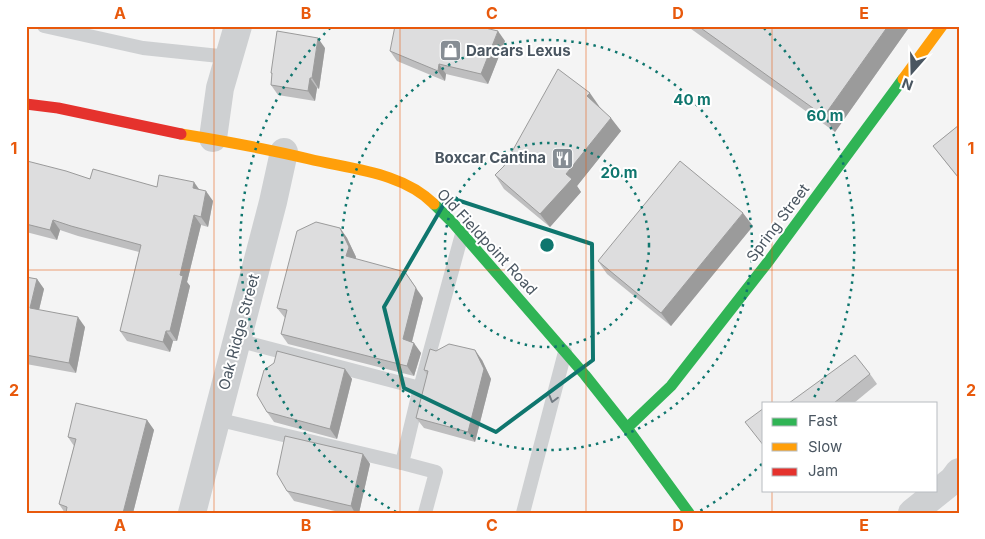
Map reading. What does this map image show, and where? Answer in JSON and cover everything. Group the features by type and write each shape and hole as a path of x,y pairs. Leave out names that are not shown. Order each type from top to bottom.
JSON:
{"main road":[{"name":"Spring Street","path":"627,428 677,378 768,262 942,26"},
{"name":"Old Fieldpoint Road","path":"26,104 58,108 176,133 213,138 367,170 404,184 430,200 565,352 627,428 689,513"}],"street":[{"path":"213,138 220,88 238,26"},
{"name":"Oak Ridge Street","path":"192,513 273,202 284,152"},
{"path":"912,513 953,480 959,472"}],"lane":[{"path":"44,26 143,48 229,57"},
{"path":"402,462 462,234"},
{"path":"237,340 420,388"},
{"path":"523,513 565,352"},
{"path":"216,419 402,462 436,472 425,513"}],"highlighted area":[{"path":"448,197 592,244 593,360 496,432 404,388 384,307"}],"building":[{"name":"Darcars Lexus","path":"395,26 477,26 498,31 481,74 439,64 438,71 390,51"},
{"path":"698,26 888,26 824,116"},
{"path":"277,31 318,38 312,78 310,78 308,91 271,85"},
{"name":"Boxcar Cantina","path":"558,69 590,93 587,96 611,118 566,174 572,179 540,214 495,175 504,166"},
{"path":"959,125 959,176 958,177 933,146"},
{"path":"27,161 90,179 93,169 157,187 159,175 194,182 193,188 206,191 201,217 194,215 180,275 183,276 170,331 166,331 163,342 120,331 141,245 53,220 50,230 26,224"},
{"path":"680,161 743,213 661,313 598,261"},
{"path":"316,222 340,228 349,247 346,256 405,272 416,288 403,339 414,343 407,366 281,334 287,310 277,308 297,231"},
{"path":"26,277 37,279 30,308 78,317 69,363 26,355"},
{"path":"449,344 475,350 484,369 468,432 416,418 428,371 424,370 430,349 436,351"},
{"path":"277,351 345,369 330,429 267,412 257,395 264,370 274,363"},
{"path":"855,355 870,374 835,402 790,402"},
{"path":"76,403 147,420 123,513 66,513 67,507 59,504 76,439 68,437"},
{"path":"762,409 762,443 745,422"},
{"path":"285,436 363,454 351,506 287,491 277,474"}],"traffic: fast":[{"path":"627,428 671,386 768,262 903,79"},
{"path":"434,204 453,223 585,375 627,428 689,513"}],"traffic: slow":[{"path":"903,79 942,26"},
{"path":"181,134 229,142 375,173 407,185 421,193 434,204"}],"traffic: jam":[{"path":"26,104 58,108 181,134"}],"place":[{"name":"Darcars Lexus","path":"450,51"},
{"name":"Boxcar Cantina","path":"562,158"}]}
